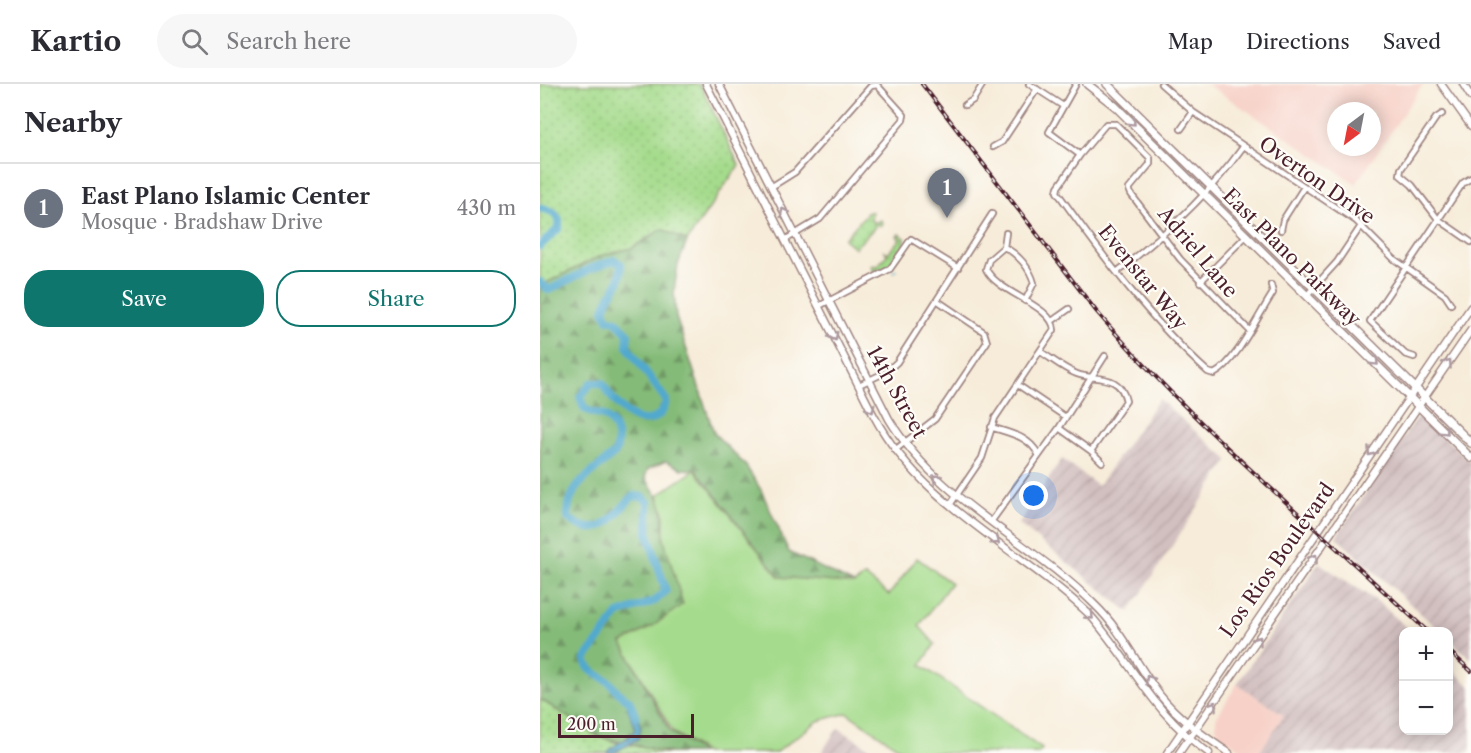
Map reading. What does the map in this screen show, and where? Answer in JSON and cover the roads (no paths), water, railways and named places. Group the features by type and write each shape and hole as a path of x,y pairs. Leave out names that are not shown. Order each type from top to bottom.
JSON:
{"main road":[{"name":"14th Street","path":"706,84 859,385 895,450 922,481 950,505 1070,597 1104,631 1148,696 1181,732 1209,753"},
{"name":"14th Street","path":"718,84 869,380 904,443 929,472 957,496 1077,589 1102,612 1131,650 1160,695 1187,723 1229,753"},
{"name":"East Plano Parkway","path":"1087,84 1115,106 1471,458"},
{"name":"East Plano Parkway","path":"1107,84 1471,443"},
{"path":"1441,84 1471,126"},
{"path":"1463,84 1471,97"},
{"path":"738,146 747,141"},
{"name":"Los Rios Boulevard","path":"1167,753 1234,651 1471,307"},
{"name":"Los Rios Boulevard","path":"1179,753 1471,330"},
{"path":"1360,348 1367,340"},
{"path":"1360,467 1371,475"},
{"path":"1025,563 1033,554"},
{"path":"1070,597 1077,589"},
{"path":"1270,600 1281,606"},
{"path":"1122,656 1131,650"},
{"path":"1234,651 1246,657"}],"street":[{"path":"965,105 974,100 983,84"},
{"path":"1029,84 1063,106"},
{"path":"1076,84 1049,132 1080,155"},
{"name":"Overton Drive","path":"1161,84 1192,112 1361,226 1404,268 1445,296 1451,304"},
{"path":"771,187 795,172 871,86 878,85 882,88 904,115 903,120 820,219 785,240"},
{"path":"993,147 1002,142 1037,89"},
{"path":"1181,129 1192,112"},
{"path":"1443,114 1436,118 1401,169 1400,175 1412,185 1438,219 1471,242"},
{"name":"Adriel Lane","path":"1080,155 1110,122 1116,124 1150,158 1150,164 1130,189 1131,194 1162,238 1200,282 1249,330"},
{"path":"1118,272 1162,238 1212,187 1243,147"},
{"name":"Evenstar Way","path":"1080,155 1058,192 1161,325 1195,360 1214,374 1231,358 1249,330"},
{"path":"1414,357 1405,354 1370,321 1463,183 1471,178"},
{"path":"1281,230 1283,220 1304,187"},
{"path":"859,385 897,362 992,214"},
{"path":"1307,295 1361,226"},
{"path":"950,505 982,458 992,427 1054,330 1052,321 992,279 986,269 989,260 1004,247 1006,233"},
{"path":"1200,282 1247,235"},
{"path":"819,306 890,269 911,239 958,268"},
{"path":"1004,247 1016,255 1032,277 1034,284 1025,301"},
{"path":"1249,330 1273,293 1271,285"},
{"path":"895,450 935,418 980,352 987,337 938,301"},
{"path":"1052,321 1069,309"},
{"path":"1041,352 1078,375 1110,381 1123,391 1126,401 1091,451"},
{"path":"991,522 1059,428 1064,416 1105,356"},
{"path":"1018,386 1064,416"},
{"path":"992,427 1027,441 1034,446 1038,454"},
{"path":"1059,428 1091,451 1102,462"}],"water":[{"path":"634,707 641,727 638,739 614,753 607,753 633,733 635,729 628,708"}],"waterway":[{"path":"540,208 553,212 559,219 559,228 540,246"},
{"path":"540,282 549,290 590,269 614,260 621,264 617,285 604,310 608,319 616,321 628,333 627,346 666,400 662,411 653,419 637,419 623,410 602,383 591,383 580,397 584,408 602,415 611,422 616,431 617,448 615,453 576,488 569,507 568,518 579,525 597,528 611,519 633,496 643,497 648,502 648,534 666,591 655,601 618,614 585,659 592,671 629,700 636,718"}],"railway":[{"path":"922,84 1096,311 1134,354 1215,436 1423,627"},
{"path":"1453,655 1471,671"}],"place":[{"name":"East Plano Islamic Center","path":"947,218"}]}
